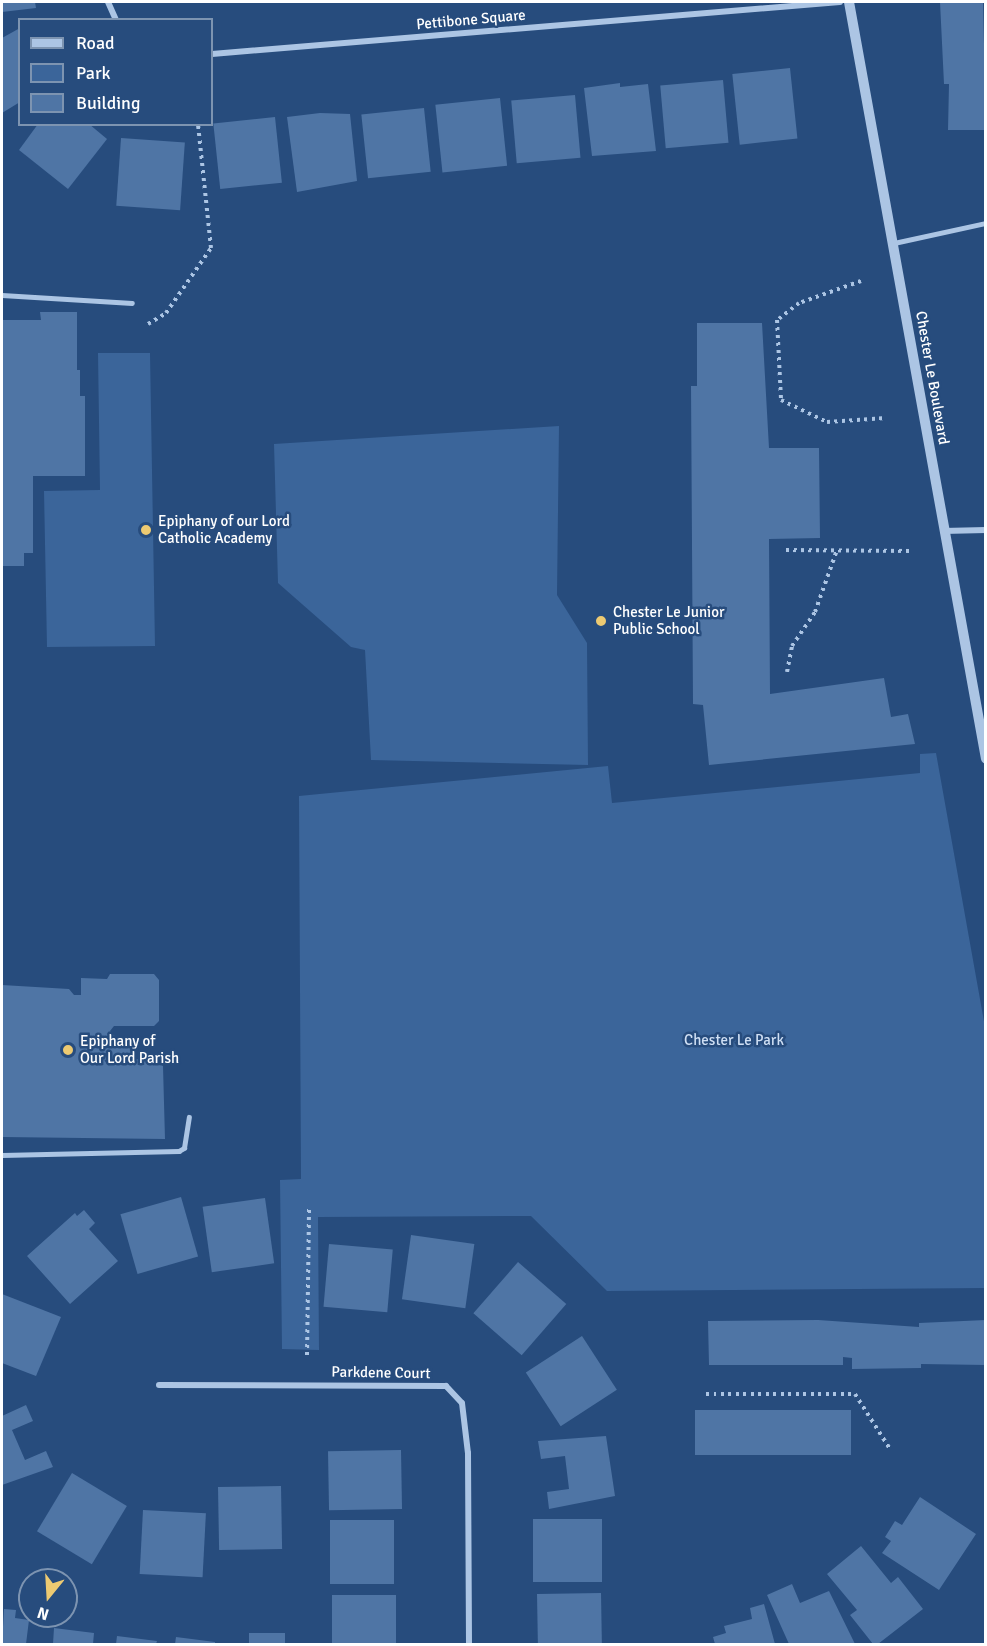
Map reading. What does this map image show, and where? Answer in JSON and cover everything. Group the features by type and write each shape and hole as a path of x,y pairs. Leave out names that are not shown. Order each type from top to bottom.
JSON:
{"street":[{"path":"108,2 115,18"},
{"name":"Pettibone Square","path":"213,54 840,2"},
{"name":"Chester Le Boulevard","path":"849,2 986,759"},
{"path":"943,531 986,530"},
{"name":"Parkdene Court","path":"159,1385 446,1386 462,1403 468,1453 469,1644"}],"lane":[{"path":"893,243 986,223"},
{"path":"2,295 132,303"},
{"path":"2,1155 179,1151 184,1148 189,1117"}],"path":[{"path":"148,324 166,313 212,248 198,126"},
{"path":"861,280 799,303 777,320 781,400 826,422 886,418"},
{"path":"786,550 911,551"},
{"path":"787,672 792,646 815,612 837,550"},
{"path":"307,1355 309,1208"},
{"path":"706,1394 855,1394 890,1449"}],"green space":[{"path":"98,353 150,353 155,646 47,647 44,491 100,490"},
{"path":"559,426 557,595 587,643 588,765 371,760 365,650 351,647 278,583 274,444"},
{"name":"Chester Le Park","path":"936,753 985,1027 985,1288 607,1291 531,1216 318,1217 319,1350 282,1349 280,1180 301,1179 299,796 608,766 612,803 920,773 920,754"}],"building":[{"path":"2,2 35,2 36,8 2,12"},
{"path":"940,2 983,2 986,130 948,130 949,84 944,84"},
{"path":"18,29 18,103 2,113 2,38"},
{"path":"790,68 797,139 740,145 732,74"},
{"path":"723,80 728,143 666,148 660,85"},
{"path":"620,83 620,87 648,84 656,151 592,156 584,88"},
{"path":"575,95 580,158 517,163 511,101"},
{"path":"500,98 507,166 442,172 435,105"},
{"path":"424,108 431,172 368,178 361,115"},
{"path":"320,113 350,114 357,181 297,192 287,117"},
{"path":"275,117 282,183 220,189 213,123"},
{"path":"37,126 91,126 107,139 68,189 19,150"},
{"path":"121,138 185,142 180,210 116,206"},
{"path":"40,312 77,312 77,370 80,370 80,396 85,396 85,476 33,476 33,553 24,553 24,566 2,566 2,320 41,320"},
{"path":"697,323 762,323 769,448 819,448 820,538 769,539 770,694 884,678 891,717 908,714 915,744 709,765 703,705 693,704 691,386 697,386"},
{"name":"Epiphany of Our Lord Parish","path":"110,974 154,974 159,980 159,1021 154,1026 114,1026 110,1031 120,1042 134,1042 134,1059 155,1059 163,1066 165,1139 2,1137 2,985 69,989 74,995 81,995 81,978 107,979"},
{"path":"181,1197 198,1257 138,1274 120,1214"},
{"path":"265,1198 274,1263 212,1272 203,1207"},
{"path":"84,1210 95,1223 89,1229 118,1261 70,1304 27,1256 75,1213 77,1216"},
{"path":"411,1235 474,1244 465,1308 402,1299"},
{"path":"329,1244 393,1250 387,1312 324,1307"},
{"path":"518,1262 566,1304 522,1355 473,1313"},
{"path":"2,1294 61,1317 36,1376 2,1363"},
{"path":"818,1320 919,1327 919,1323 986,1320 986,1365 921,1364 921,1368 852,1369 852,1358 843,1357 843,1365 709,1365 708,1321"},
{"path":"582,1336 617,1390 561,1426 526,1372"},
{"path":"26,1405 33,1421 12,1430 25,1460 46,1451 53,1467 2,1485 2,1416"},
{"path":"695,1410 851,1410 851,1455 695,1455"},
{"path":"606,1436 615,1496 549,1509 547,1492 569,1489 565,1456 541,1459 538,1441"},
{"path":"401,1450 402,1509 329,1510 328,1451"},
{"path":"72,1473 127,1506 92,1564 37,1531"},
{"path":"281,1486 282,1549 219,1550 218,1487"},
{"path":"920,1497 976,1534 939,1590 882,1553 891,1541 885,1537 895,1521 902,1525"},
{"path":"143,1510 206,1513 203,1577 140,1574"},
{"path":"533,1519 602,1519 602,1582 533,1582"},
{"path":"330,1520 394,1520 394,1584 330,1584"},
{"path":"861,1546 891,1583 898,1577 923,1609 878,1644 873,1644 850,1615 857,1610 827,1574"},
{"path":"792,1584 800,1603 829,1591 855,1644 789,1644 767,1595"},
{"path":"601,1593 602,1644 538,1644 537,1594"},
{"path":"332,1595 396,1595 396,1644 332,1644"},
{"path":"764,1604 775,1644 715,1644 713,1637 726,1633 724,1626 752,1619 750,1608"},
{"path":"4,1609 16,1610 15,1618 18,1618 18,1628 28,1628 26,1644 2,1644"},
{"path":"54,1628 94,1633 93,1644 53,1644"},
{"path":"249,1633 285,1633 285,1644 249,1644"},
{"path":"117,1636 157,1641 156,1644 116,1644"},
{"path":"176,1637 215,1642 215,1644 175,1644"}],"place":[{"name":"Epiphany of our Lord Catholic Academy","path":"146,530"},
{"name":"Chester Le Junior Public School","path":"601,621"},
{"name":"Epiphany of Our Lord Parish","path":"68,1050"}]}
